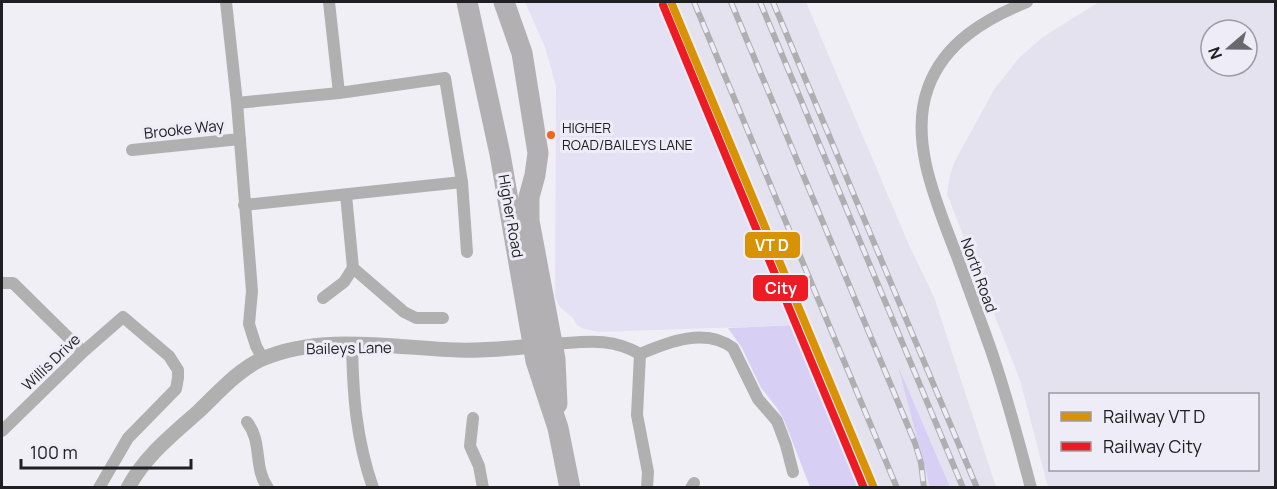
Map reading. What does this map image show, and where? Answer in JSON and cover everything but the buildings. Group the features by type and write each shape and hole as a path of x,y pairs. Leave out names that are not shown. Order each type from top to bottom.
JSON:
{"highway":[{"name":"Higher Road","path":"467,2 543,345 555,359 558,428 570,488"},
{"name":"Higher Road","path":"504,2 522,53 537,153 535,175 529,197 529,221 543,345"}],"street":[{"path":"226,2 237,103 252,291 249,324 263,359"},
{"path":"329,2 339,93"},
{"name":"North Road","path":"1027,2 994,17 975,29 945,55 927,88 922,115 925,158 940,211 1004,389 1031,488"},
{"path":"237,103 339,93 445,78 462,182 467,252"},
{"name":"Brooke Way","path":"132,150 240,139"},
{"path":"244,205 462,182"},
{"path":"323,298 344,282 353,268 346,195"},
{"path":"353,268 404,312 416,318 443,318"},
{"path":"2,283 14,283 83,352"},
{"name":"Willis Drive","path":"2,431 83,352 123,317 169,356 178,370 178,378 176,389 128,438 99,488"},
{"path":"543,345 617,343 640,354 677,339 712,339 728,344 734,348 758,399 777,421 792,472"},
{"name":"Baileys Lane","path":"128,488 156,448 230,382 251,365 263,359 313,345 459,350 509,349 543,345"},
{"path":"352,345 356,420 372,488"},
{"path":"640,354 637,415 648,472 647,488"},
{"path":"473,418 470,446 479,466 483,488"},
{"path":"247,422 255,432 261,479 268,488"}],"shaded area":[{"path":"525,2 661,2 797,325 599,332 577,325 573,318 559,306 555,297 556,86 545,47"},
{"path":"661,2 806,2 909,245 934,297 996,487 950,488 948,485 944,488 865,487"},
{"path":"1099,2 1275,2 1275,487 1048,487 1020,380 947,194 955,161 995,88 1019,58 1043,37"},
{"path":"797,325 865,487 810,487 784,420 761,388 742,348 728,328"},
{"path":"898,366 950,487 930,487"}],"railway":[{"path":"694,2 897,488"},
{"path":"731,2 915,443 921,463 924,488"},
{"path":"760,2 963,488"},
{"path":"773,2 977,488"}],"transit line":[{"path":"671,2 874,488"}],"rail line":[{"name":"City","path":"663,5 864,488"}],"place":[{"name":"HIGHER ROAD/BAILEYS LANE","path":"551,135"}]}
